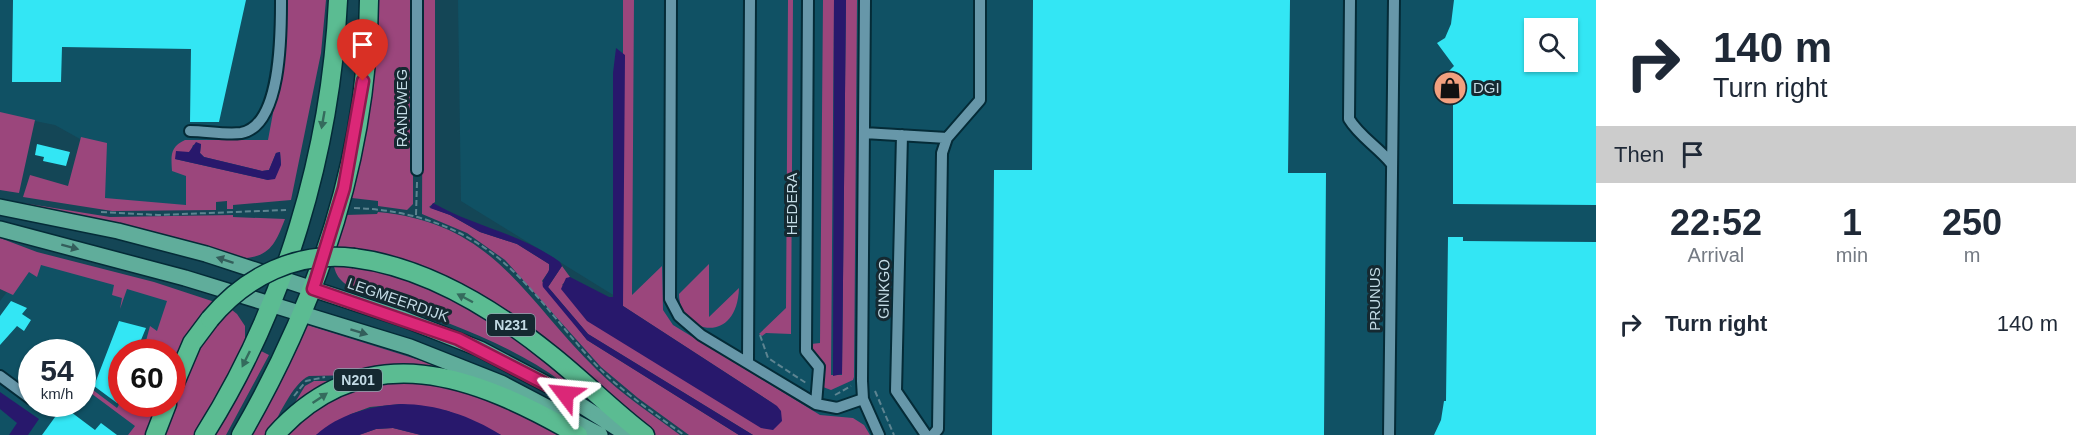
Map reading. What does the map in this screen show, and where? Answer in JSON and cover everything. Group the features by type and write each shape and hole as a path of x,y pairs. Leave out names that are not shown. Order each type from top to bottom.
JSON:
{"highway":[{"path":"204,435 246,359 270,305 301,214 321,134 332,69 338,0"},
{"path":"241,435 279,366 303,315 337,216 355,135 369,27 369,0"},
{"name":"N231","path":"186,357 192,343 210,319 245,286 279,267 316,257 373,260 416,273 498,317 550,354 645,435"},
{"name":"N201","path":"274,435 316,400 348,382 405,372 458,380 510,400 578,435"},
{"path":"155,435 162,417"}],"main road":[{"name":"LEGMEERDIJK","path":"0,207 118,231 206,254 404,319 480,349 552,387 628,435"},
{"path":"0,229 185,278 410,347 468,368 519,391 600,435"}],"street":[{"path":"190,131 241,132 252,128 268,112 281,45 281,0"},
{"name":"RANDWEG","path":"417,0 417,170"},
{"path":"671,0 670,299 679,316 701,335 816,404 837,408 863,399"},
{"path":"748,362 750,0"},
{"name":"HEDERA","path":"808,0 806,351 819,367 816,404"},
{"name":"GINKGO","path":"865,0 862,381 863,399 879,435"},
{"path":"933,435 938,429 942,153 947,138 980,100 980,0"},
{"path":"1350,0 1349,119 1355,130 1377,146 1391,163"},
{"name":"PRUNUS","path":"1389,435 1394,0"},
{"path":"864,133 947,138"},
{"name":"GINKGO","path":"902,135 896,391 926,435"},
{"path":"0,376 18,389"}],"path":[{"path":"416,215 417,170"},
{"path":"351,208 416,215 467,237 501,260 522,280 600,369 684,435"},
{"path":"91,212 158,215 286,210"},
{"path":"747,331 761,337 768,358 818,391 835,395 862,381 873,379 876,395 894,435"}],"shaded area":[{"path":"0,0 291,0 286,187 188,207 102,203 98,149 55,125 0,114"},
{"path":"286,0 326,0 321,53 291,200 233,205 233,209 227,209 227,201 216,202 216,210 112,211 23,197 30,175 68,186 81,137 107,143 105,198 186,205 186,176 172,171 174,149 185,140 268,140 285,48","holes":["201,144 200,153 204,157 262,171 269,170 276,153 280,152 281,164 268,180 175,159 191,151 193,145"]},
{"path":"377,0 413,0 413,204 407,210 378,206 378,201 352,198"},
{"path":"423,0 435,0 435,202 429,207 450,215 480,232 517,244 549,264 549,271 542,281 587,340 739,435 689,435 638,398 601,367 505,260 467,233 422,214"},
{"path":"458,0 1596,0 1596,435 840,435 461,201"},
{"path":"623,0 634,0 632,295 662,266 663,310 673,325 820,415 853,418 864,425 870,435 753,435 588,334 548,287 562,266 570,277 562,285 777,406 623,306"},
{"path":"788,0 793,0 791,334 766,333 762,336 759,334 786,308"},
{"path":"823,0 834,0 831,375 842,375 846,0 857,0 854,377 853,380 831,390 823,387 824,364 811,347 811,344 820,343"},
{"path":"834,0 846,0 842,374 833,376"},
{"path":"616,48 625,55 623,306 777,406 781,411 782,421 773,430 761,428 587,321 561,289 566,278 570,277 613,297 613,73"},
{"path":"0,112 35,120 19,193 0,190"},
{"path":"196,142 201,144 200,153 204,157 262,171 269,170 276,153 280,152 281,165 275,179 268,180 175,159 176,151 189,152"},
{"path":"23,203 110,217 233,215 233,217 285,219 276,240 268,250 255,257 246,258"},
{"path":"433,203 529,244 560,262 562,266 548,287 588,334 753,435 739,435 587,340 543,287 549,264 517,244 480,232 450,215 430,208"},
{"path":"378,212 418,219 451,231 479,248 504,268 597,370 627,396 680,435 650,435 571,366 526,331 477,300 426,275 372,257 372,254 344,253 343,263 371,265 405,275 481,311 558,365 623,425 620,426 549,373 507,349 463,329 390,304 348,286 340,279 334,265 334,250 344,219 346,215 377,214"},
{"path":"0,238 37,252 154,282 227,306 237,314 245,326 245,346 197,435 160,435 167,417 186,417 186,339 146,339 150,326 157,331 167,301 127,289 120,309 122,298 112,295 114,285 41,265 37,277 29,272 13,295 0,289"},
{"path":"33,258 194,306 178,339 108,339 108,417 130,417 141,435 0,435 0,301"},
{"path":"709,264 709,317 739,288 736,307 729,319 719,326 708,328 697,325 688,318 681,307 679,294"},
{"path":"307,325 461,373 309,376 291,393 268,435 250,435 282,380"},
{"path":"259,350 269,355 226,435 213,435"},
{"path":"314,381 339,381 283,422 305,386"},
{"path":"360,383 450,383 574,435 501,435 448,411 401,404 370,407 351,414 316,435 281,435 290,425"},
{"path":"0,392 18,404 18,417 39,419 28,435 9,435 17,423 0,409"},
{"path":"96,392 108,401 108,406 96,397"},
{"path":"401,404 427,406 453,412 501,435 421,435 393,428 376,429 359,435 316,435 345,416 378,407"},
{"path":"123,417 157,417 150,435 128,435 135,426"},
{"path":"393,428 421,435 359,435 376,429"}],"building":[{"path":"13,0 246,0 219,122 190,122 191,49 62,47 61,82 12,82"},
{"path":"1033,0 1290,0 1288,173 1326,173 1324,435 992,435 994,170 1032,170"},
{"path":"1454,0 1596,0 1596,205 1453,204 1453,104 1447,104 1438,95 1438,82 1454,66 1437,43 1445,38 1451,24"},
{"path":"37,144 70,152 66,166 43,161 44,157 35,155"},
{"path":"1448,237 1463,237 1463,241 1596,242 1596,435 1434,435 1441,420 1444,401 1446,401"},
{"path":"11,301 27,308 22,314 31,320 24,331 17,326 0,345 0,316"},
{"path":"119,321 146,328 141,339 112,339"},
{"path":"108,350 108,396 96,387 96,381"},
{"path":"55,417 78,417 95,430 101,423 117,435 42,435"}],"place":[{"name":"DGI","path":"1450,88"}],"route":[{"path":"363,81 344,188 313,289 458,339 565,394"}]}
